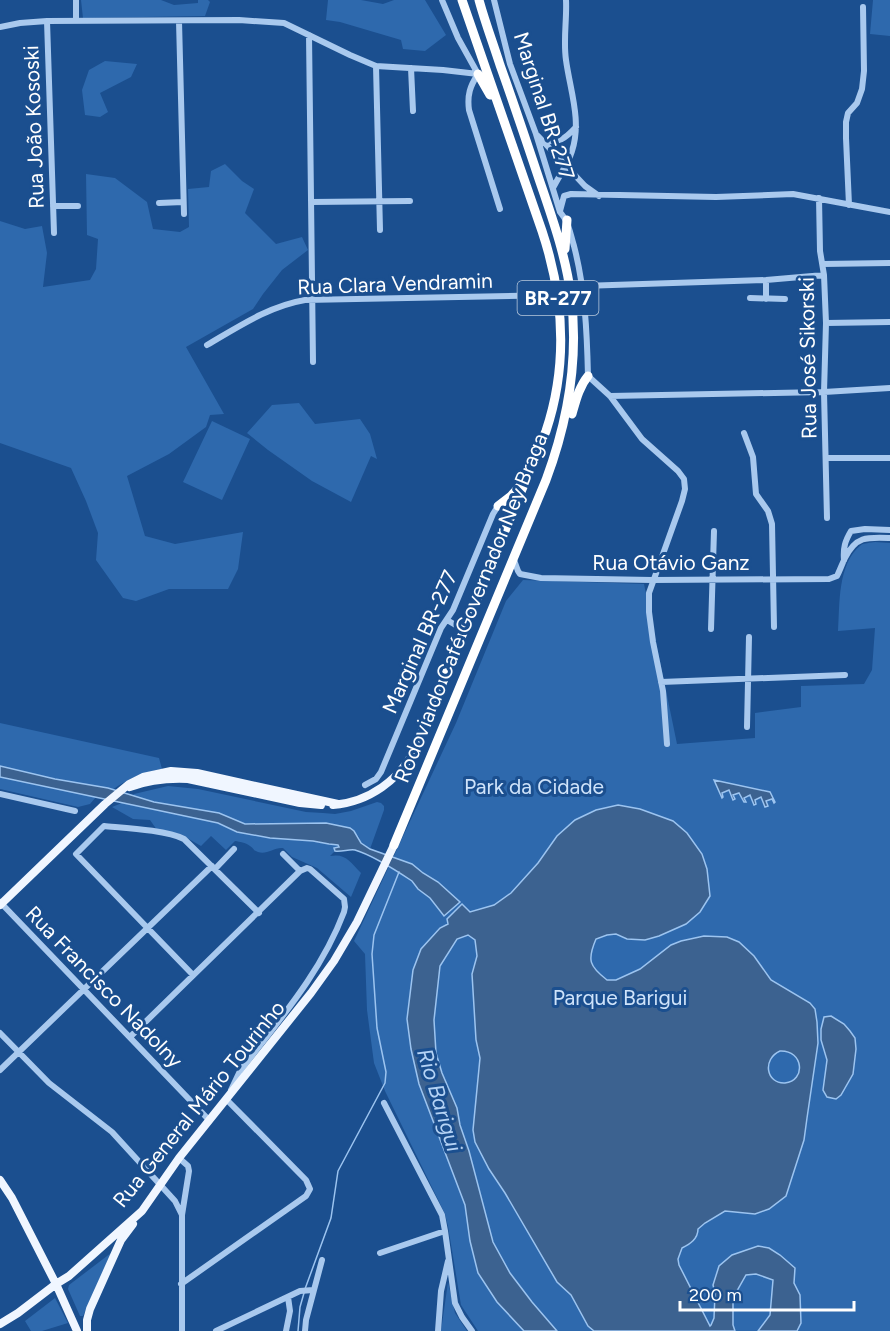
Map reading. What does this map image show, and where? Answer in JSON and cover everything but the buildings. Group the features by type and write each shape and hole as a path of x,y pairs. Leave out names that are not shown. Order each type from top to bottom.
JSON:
{"highway":[{"name":"Rodovia do Café Governador Ney Braga","path":"416,747 552,414 560,367 561,331 557,295 546,245 462,0"},
{"name":"Rodovia do Café Governador Ney Braga","path":"394,845 546,480 561,436 571,384 573,318 565,261 479,0"},
{"path":"478,74 504,121"},
{"path":"565,261 567,220"},
{"path":"546,480 564,438 577,396 588,376"},
{"path":"498,506 511,496 527,478"}],"main road":[{"path":"0,904 97,810 120,791 144,783 176,778 300,803 338,804 362,798 385,785 402,770 416,747"},
{"name":"Rua General Mário Tourinho","path":"3,1326 69,1276 142,1211 179,1158 334,961 357,922 394,845"},
{"path":"1,1184 56,1284 77,1331"},
{"path":"87,1331 90,1309 121,1240 142,1211"},
{"path":"69,1276 73,1276 112,1244 121,1240"}],"street":[{"path":"76,0 76,21"},
{"path":"442,0 458,38 478,74"},
{"name":"Marginal BR-277","path":"494,0 510,63 536,134 560,212 567,220"},
{"path":"553,189 572,153 576,126 566,58 567,0"},
{"path":"849,205 846,122 848,113 857,103 862,89 863,8"},
{"path":"0,27 47,21 284,23 376,66 478,74"},
{"name":"Rua João Kososki","path":"47,21 54,233"},
{"path":"178,21 184,214"},
{"path":"309,35 313,362"},
{"path":"376,66 380,230"},
{"path":"411,68 413,111"},
{"path":"478,74 468,95 469,110 500,209"},
{"path":"543,141 562,139 576,126"},
{"path":"536,134 585,186 599,196"},
{"path":"560,212 564,196 571,194 716,197 793,194 890,212"},
{"name":"Rua José Sikorski","path":"819,198 820,250 824,275 826,323 824,392 827,518"},
{"path":"311,202 411,201"},
{"path":"159,203 183,202"},
{"path":"53,206 78,206"},
{"path":"567,220 582,286 588,376 610,396 642,439 684,479 685,489 682,501 649,593 653,642 662,682 667,744"},
{"path":"823,264 890,263"},
{"path":"582,286 766,280 824,275"},
{"path":"766,280 766,299"},
{"name":"Rua Clara Vendramin","path":"207,345 251,320 296,302 557,295"},
{"path":"750,298 785,299"},
{"path":"826,323 890,322"},
{"path":"610,396 824,392 890,388"},
{"path":"744,433 753,457 756,494 771,519 774,627"},
{"path":"826,458 890,458"},
{"name":"Marginal BR-277","path":"365,784 379,776 441,628 453,610 498,506"},
{"path":"844,560 845,541 851,531 890,530"},
{"path":"711,629 714,531"},
{"path":"844,560 852,545 860,540 872,537 890,538"},
{"name":"Rua Otávio Ganz","path":"513,560 520,574 541,578 652,580 829,579 837,576 844,560"},
{"path":"447,620 464,630"},
{"path":"747,727 749,637"},
{"path":"662,682 845,675"},
{"path":"0,794 75,811"},
{"path":"193,975 76,854 104,826 178,836 191,845 259,912"},
{"path":"0,1070 234,849"},
{"path":"181,1284 306,1196 310,1189 306,1180 228,1096 240,1071 316,970 332,941 344,912 344,899 313,871 303,870 283,854"},
{"path":"130,1037 303,870"},
{"name":"Rua Francisco Nadolny","path":"0,904 209,1120"},
{"path":"0,1033 56,1089 112,1132 161,1184 175,1201 182,1215"},
{"path":"384,1103 438,1208 445,1231 455,1303 472,1331"},
{"path":"179,1158 188,1166 189,1171 182,1215 182,1331"},
{"path":"380,1253 445,1231"},
{"path":"438,1331 441,1290 449,1258"},
{"path":"306,1331 305,1324 311,1290 322,1260"},
{"path":"216,1331 300,1291 311,1290"},
{"path":"286,1331 290,1311 288,1297"}],"green space":[{"path":"81,0 161,0 174,5 198,3 198,0 210,2 205,16 83,18"},
{"path":"328,0 361,0 383,4 394,0 425,0 446,35 425,51 403,49 401,40 326,20"},
{"path":"873,0 890,0 890,36 870,34"},
{"path":"105,61 137,64 131,77 100,93 108,112 100,117 85,115 82,90 89,70"},
{"path":"225,164 254,189 245,213 276,244 302,237 308,250 282,270 253,309 186,347 224,414 210,415 206,427 169,454 127,476 145,536 175,544 243,532 238,569 228,589 169,589 136,601 123,598 96,560 98,533 71,468 0,443 0,221 25,229 42,226 47,253 43,287 90,280 96,269 98,239 87,235 86,174 115,178 147,202 153,229 180,232 189,227 188,189 209,187 211,171"},
{"path":"299,403 315,424 360,419 370,434 377,459 371,456 351,502 312,481 247,433 272,405"},
{"path":"212,421 250,439 222,500 183,482"},
{"name":"Parque Barigui","path":"890,543 890,1331 478,1331 461,1305 445,1214 385,1091 374,1063 367,1010 365,954 354,941 456,723 506,601 523,580 644,584 677,744 755,738 755,713 801,707 801,686 864,684 872,670 875,628 838,631 840,597 844,574 853,553 862,544"},
{"path":"0,723 159,758 162,769 136,776 112,790 0,766"},
{"path":"0,777 96,797 90,804 78,807 0,789"},
{"path":"168,786 198,789 306,812 335,814 377,802 384,806 384,810 370,849 361,843 359,837 350,828 326,823 245,824 219,813 132,796"},
{"path":"122,803 218,823 237,832 338,845 339,847 334,848 335,851 330,856 344,857 361,873 351,897 317,868 292,857 283,848 261,853 246,844 235,841 226,850 211,836 201,846 180,834 157,830 150,820 133,819 112,807"},
{"path":"111,1253 83,1316 80,1316 68,1289 69,1285"},
{"path":"448,1282 455,1313 467,1331 441,1331"},
{"path":"55,1298 68,1323 42,1331 31,1331 25,1321"}],"water":[{"path":"0,766 108,788 154,802 219,813 245,824 326,823 350,828 361,843 370,849 412,864 438,882 460,902 444,916 430,898 412,881 362,852 335,851 334,848 339,847 338,845 237,832 218,823 0,777"},
{"path":"714,780 770,792 775,802 772,799 766,801 768,806 765,807 761,797 755,800 754,805 750,795 744,798 746,802 744,802 739,793 733,795 735,799 733,800 729,790 722,793 722,798"},
{"name":"Rio Barigui","path":"618,805 640,809 673,821 687,833 702,854 707,869 710,896 700,912 686,924 659,936 645,940 627,939 616,934 596,939 591,952 591,962 601,975 607,980 616,980 640,969 671,945 681,941 704,936 727,937 739,942 754,956 771,980 810,1003 815,1009 818,1043 804,1140 786,1196 769,1209 755,1214 725,1211 698,1229 691,1243 682,1248 678,1259 710,1326 714,1318 713,1285 719,1266 732,1255 758,1246 769,1248 795,1268 794,1283 800,1295 801,1323 797,1331 758,1331 770,1315 773,1280 756,1274 746,1275 733,1298 735,1331 594,1331 588,1326 571,1295 557,1282 475,1142 473,1130 480,1058 476,1040 472,974 477,956 475,940 468,935 457,939 440,966 434,1020 436,1053 457,1108 493,1242 510,1273 557,1331 524,1331 497,1302 478,1273 470,1241 465,1205 419,1084 411,1049 407,1019 413,970 421,949 440,928 448,924 447,919 462,904 470,912 494,905 511,893 538,863 557,836 575,820 596,810","holes":["780,1051 788,1052 798,1060 799,1072 792,1081 779,1082 770,1075 769,1065 774,1055"]},
{"path":"831,1016 850,1031 855,1038 856,1049 853,1074 841,1095 836,1099 827,1097 823,1090 827,1060 821,1040 821,1029 824,1017"}],"waterway":[{"path":"305,1289 331,1218 338,1171 385,1083 386,1072 377,1028 372,954 374,935 399,872"},
{"path":"298,1331 304,1293"}],"park label":[{"name":"Park da Cidade","path":"534,787"}]}
